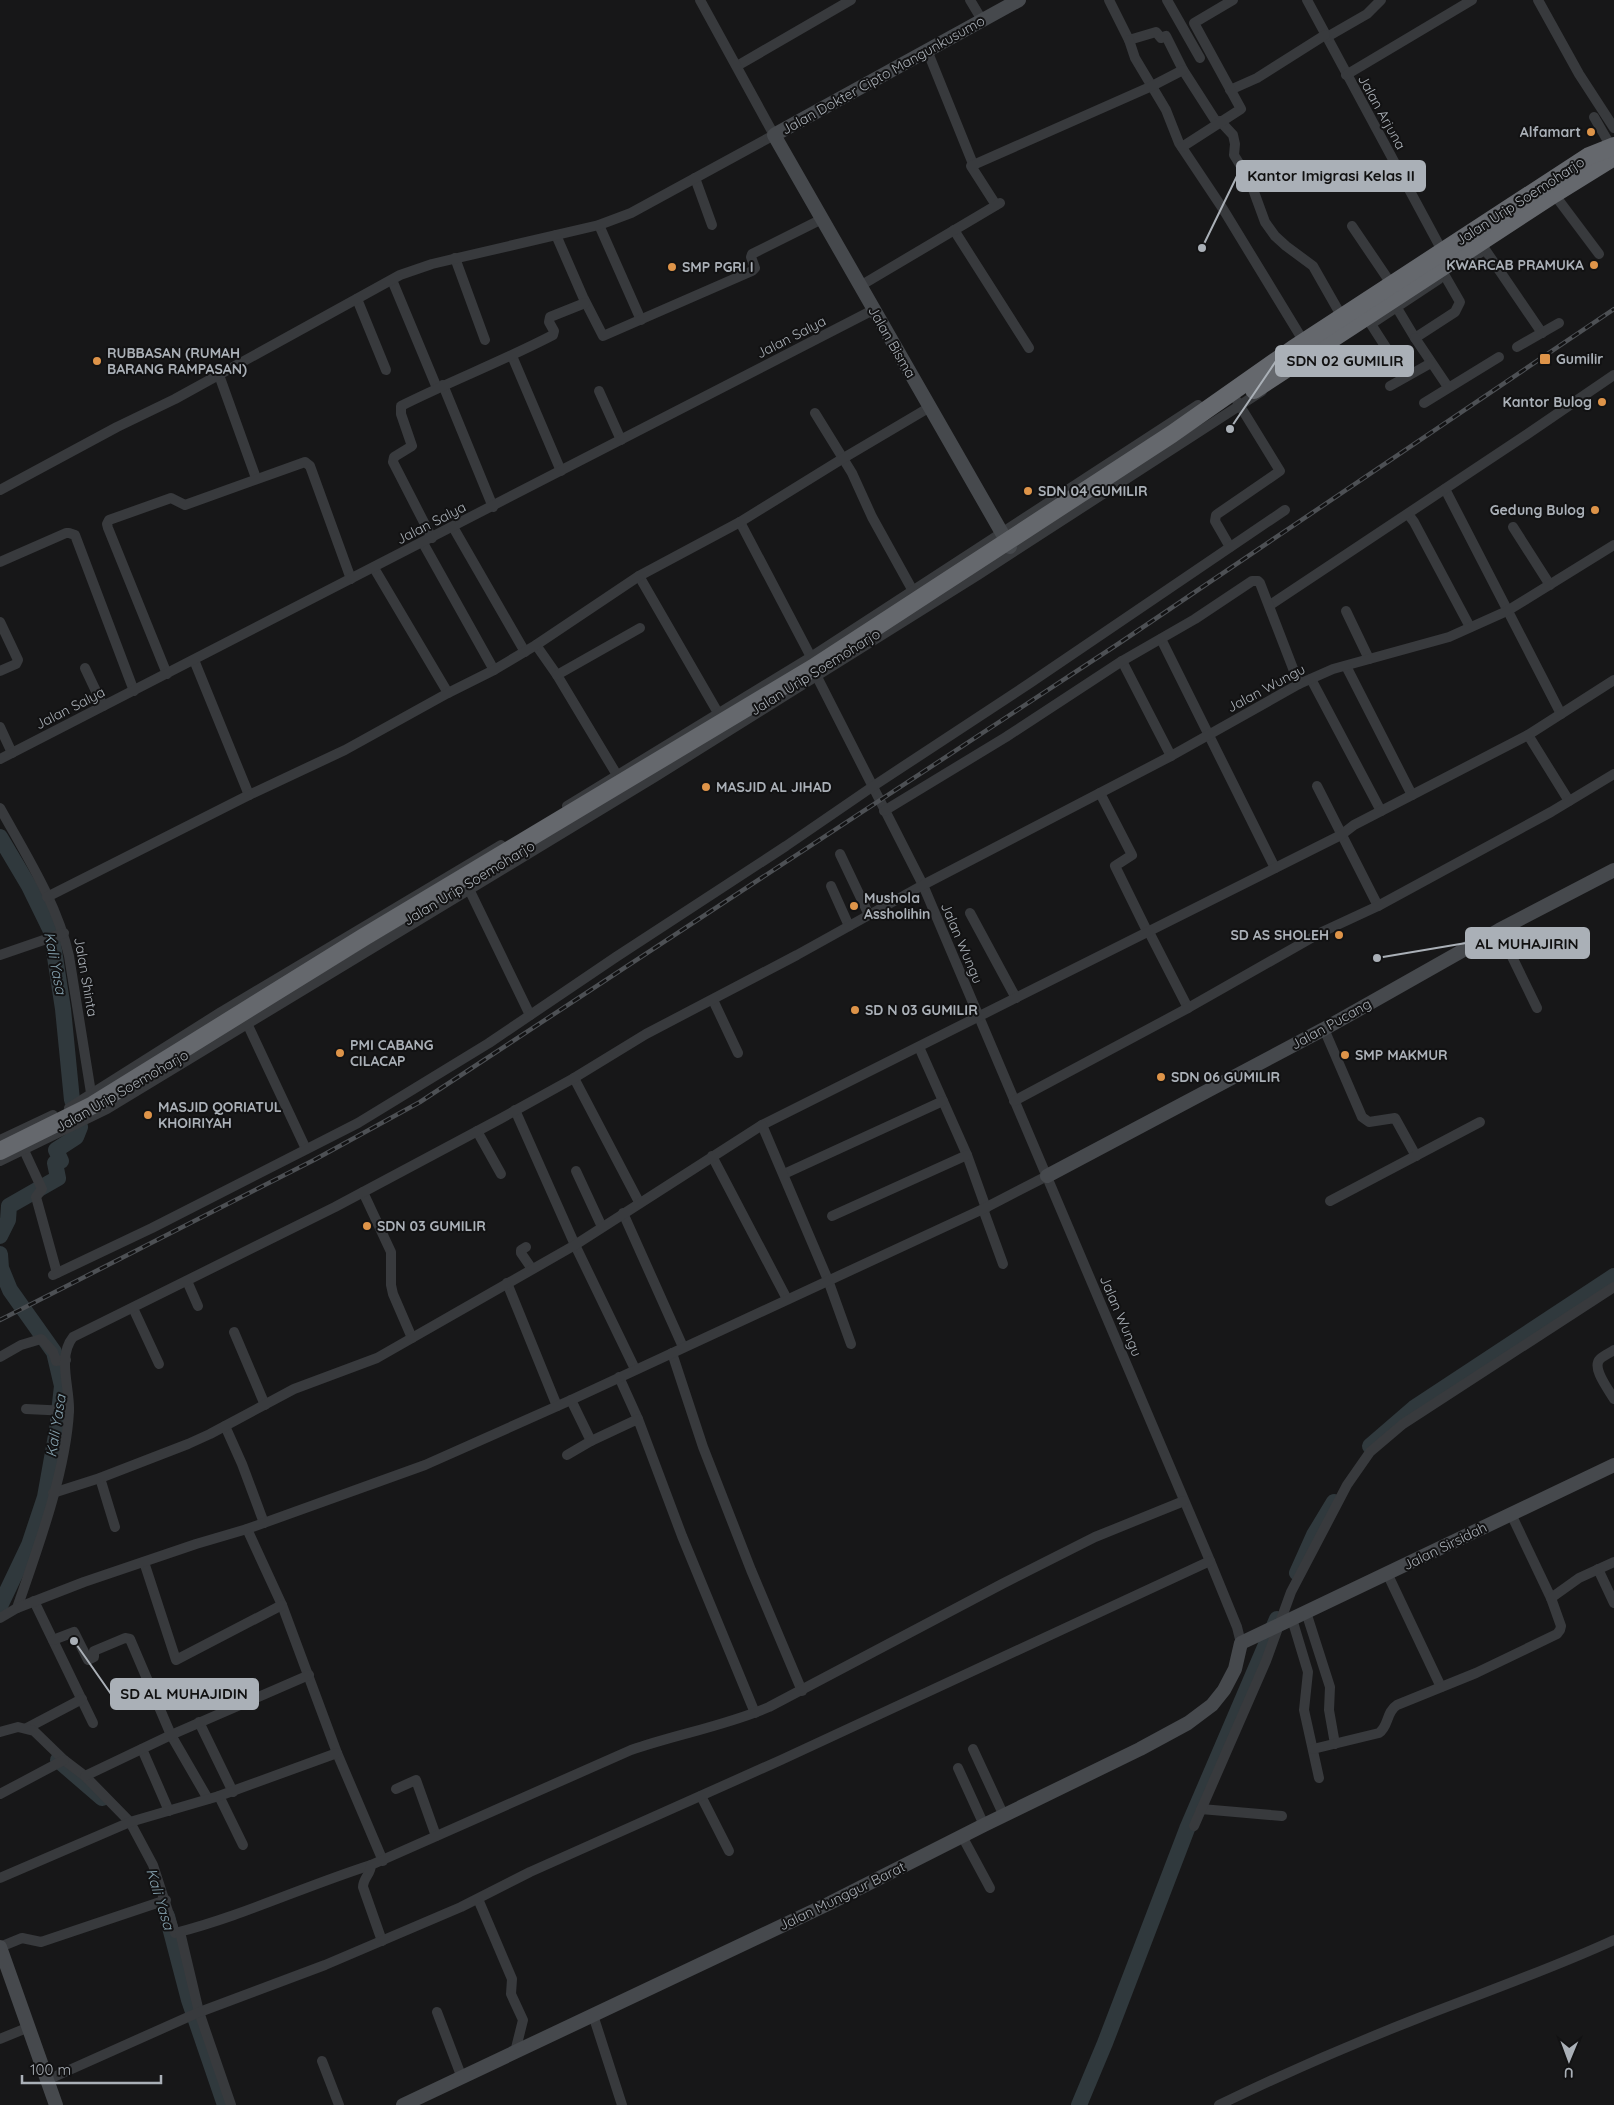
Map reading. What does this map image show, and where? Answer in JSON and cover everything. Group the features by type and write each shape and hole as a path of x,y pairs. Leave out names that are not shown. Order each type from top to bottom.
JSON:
{"highway":[{"name":"Jalan Urip Soemoharjo","path":"0,1151 468,887 814,669 1172,434 1303,340 1341,316 1393,294 1444,262 1589,156 1613,150"},
{"name":"Jalan Urip Soemoharjo","path":"1444,262 1483,246 1613,150"},
{"name":"Jalan Urip Soemoharjo","path":"0,1157 23,1148 94,1110 246,1020 267,1001 618,779 721,717 814,669 914,595 1238,403 1369,320 1393,294"}],"street":[{"path":"0,490 219,375 392,280 414,270 455,258 599,225 631,213 774,135 700,0"},
{"path":"737,66 851,0"},
{"path":"970,0 982,20"},
{"path":"1109,0 1129,40 1135,58 1166,110 1179,143 1191,164 1223,209 1303,340"},
{"path":"1167,0 1200,58"},
{"path":"1182,147 1241,109 1194,23 1233,0"},
{"name":"Jalan Arjuna","path":"1307,0 1444,262 1456,293 1460,306 1455,312 1415,338"},
{"path":"1230,90 1256,78 1367,14 1381,0"},
{"path":"1538,0 1579,74 1614,128"},
{"name":"Jalan Dokter Cipto Mangunkusumo","path":"774,135 1015,1"},
{"path":"1346,75 1466,1"},
{"path":"1129,40 1156,32 1161,38 1166,36 1183,70 1219,122 1233,135 1235,144 1234,155 1250,181 1265,222 1280,241 1313,266 1341,316"},
{"path":"860,286 998,204 971,166 973,164 927,50"},
{"path":"973,164 1152,86 1183,70"},
{"path":"1594,117 1613,150"},
{"name":"Jalan Bisma","path":"774,135 1007,541"},
{"path":"695,178 712,225"},
{"path":"1554,194 1599,254"},
{"path":"556,235 585,303 602,336 752,271 755,268 751,257 752,254 822,219"},
{"path":"599,225 640,320"},
{"path":"1352,226 1393,294 1415,338 1448,387"},
{"path":"954,230 1029,348"},
{"path":"1483,246 1542,333"},
{"path":"455,258 485,340"},
{"path":"392,280 493,507"},
{"path":"357,299 386,370"},
{"path":"494,670 428,540 393,460 412,446 401,414 401,406 512,356 554,334 549,322 550,317 585,303"},
{"name":"Jalan Salya","path":"0,759 873,310"},
{"path":"1369,320 1405,377"},
{"path":"1517,347 1559,323"},
{"path":"512,356 561,472"},
{"path":"1424,403 1499,357"},
{"path":"1390,386 1431,363"},
{"path":"219,375 256,478"},
{"path":"1270,605 1614,375"},
{"path":"599,391 621,440"},
{"path":"814,669 978,575 1238,403 1280,471 1215,516 1215,521 1230,547"},
{"path":"47,897 345,750 494,670 536,645 639,576 740,522 842,458 930,407"},
{"path":"815,413 852,473 872,516 914,595"},
{"path":"167,674 108,528 108,521 171,498 185,505 299,462 307,463 351,580"},
{"path":"1445,489 1561,714"},
{"path":"0,1161 23,1148 42,1188 36,1197 55,1274 152,1228 366,1118 489,1043 786,846 1285,510"},
{"path":"1408,514 1470,628"},
{"path":"17,1608 53,1494 62,1457 62,1360 73,1337 362,1192 476,1132 574,1078 646,1034 870,915 922,885 740,522"},
{"path":"453,527 525,652"},
{"path":"1513,527 1550,585"},
{"path":"0,562 66,533 75,535 134,691"},
{"name":"Jalan Wungu","path":"1240,1643 1237,1627 1210,1561 922,885 1170,756 1299,684 1346,666 1449,637 1470,628 1507,611 1614,545"},
{"path":"374,568 448,693"},
{"path":"639,576 721,717"},
{"path":"884,811 1006,737 1122,662 1195,619 1252,580 1260,583 1270,605 1299,684"},
{"path":"1346,611 1369,659"},
{"path":"0,622 18,661 0,671"},
{"path":"557,674 640,628"},
{"path":"1161,639 1210,734 1275,868"},
{"path":"0,1140 64,1110 92,1100 221,1012 618,779 557,674 536,645"},
{"path":"194,660 249,796"},
{"path":"1122,662 1170,756"},
{"path":"1346,666 1412,795"},
{"path":"85,668 103,706"},
{"path":"1311,679 1381,811"},
{"path":"53,1494 100,1478 226,1429 307,1383 370,1361 575,1245 762,1124 979,1018 1341,835 1381,811 1528,735 1614,680"},
{"path":"0,727 12,753"},
{"path":"1528,735 1569,801"},
{"path":"1014,1101 1188,1008 1322,932 1378,906 1569,801 1614,774"},
{"path":"1317,786 1378,906"},
{"path":"1100,793 1132,855 1115,866 1188,1008"},
{"name":"Jalan Shinta","path":"0,808 47,897 56,936 70,956 92,1100"},
{"path":"840,854 870,915"},
{"name":"Jalan Pucang","path":"1047,1176 1324,1029 1500,930 1614,870"},
{"path":"831,886 849,926"},
{"path":"306,1149 246,1020 340,969 468,887 530,1015"},
{"path":"970,913 1016,998"},
{"path":"1500,930 1537,1008"},
{"path":"0,955 56,936"},
{"path":"712,1000 738,1053"},
{"path":"1324,1029 1362,1117 1369,1122 1395,1118 1416,1156"},
{"path":"919,1047 967,1155 1003,1264"},
{"path":"574,1078 639,1202"},
{"path":"784,1174 943,1101"},
{"path":"515,1110 575,1245 635,1369"},
{"path":"1330,1201 1480,1122"},
{"path":"762,1124 828,1280 851,1344"},
{"path":"476,1132 501,1174"},
{"path":"832,1216 967,1155"},
{"path":"712,1156 787,1299"},
{"path":"576,1172 602,1227"},
{"path":"0,1618 34,1601 144,1562 264,1523 425,1465 571,1400 984,1208 1047,1176"},
{"path":"362,1192 391,1252 391,1285 393,1294 412,1338"},
{"path":"623,1213 683,1347"},
{"path":"526,1247 521,1250 521,1253 532,1269"},
{"path":"187,1281 198,1306"},
{"path":"507,1283 557,1406"},
{"path":"1194,1826 1282,1623 1291,1592 1347,1485 1376,1445 1403,1424 1480,1372 1614,1287"},
{"path":"133,1308 159,1364"},
{"path":"234,1332 266,1405"},
{"path":"0,1357 21,1345 41,1339 62,1360"},
{"path":"1614,1350 1600,1358 1598,1365 1599,1372 1614,1398"},
{"path":"672,1353 706,1456 802,1691"},
{"path":"619,1377 638,1419 689,1554 755,1713"},
{"path":"571,1400 591,1441"},
{"path":"26,1409 62,1411"},
{"path":"567,1455 591,1441 638,1419"},
{"path":"226,1429 242,1464 264,1523"},
{"name":"Jalan Sirsidah","path":"1240,1643 1614,1465"},
{"path":"100,1478 115,1527"},
{"path":"0,1732 18,1727 27,1728 44,1738 60,1762 85,1776 127,1824 153,1864 162,1901 174,1933 180,1932 226,1918 303,1888 383,1861 631,1750 662,1739 755,1713 802,1691 1002,1584 1086,1542 1184,1501"},
{"path":"1313,1748 1379,1733 1385,1728 1394,1706 1493,1665 1559,1632 1561,1626 1551,1598 1511,1514"},
{"path":"246,1529 282,1605 337,1754 383,1861"},
{"path":"47,2080 196,2013 325,1965 478,1899 530,1872 701,1796 1210,1561"},
{"path":"144,1562 176,1660 282,1605"},
{"path":"1551,1598 1579,1578 1614,1562"},
{"path":"1598,1569 1614,1603"},
{"path":"1387,1573 1441,1687"},
{"path":"34,1601 93,1723"},
{"path":"1306,1612 1331,1690 1329,1710 1335,1744"},
{"path":"1282,1623 1308,1672 1304,1705 1319,1778"},
{"path":"53,1640 74,1632 88,1660 94,1657 94,1651 126,1638 130,1640 171,1734 208,1799"},
{"name":"Jalan Munggur Barat","path":"406,2104 830,1902 1118,1761 1202,1713 1212,1705 1224,1690 1235,1668 1240,1643"},
{"path":"85,1776 171,1734 309,1675"},
{"path":"27,1728 82,1700"},
{"path":"199,1722 233,1792"},
{"path":"142,1749 169,1811"},
{"path":"973,1749 1004,1816"},
{"path":"0,1878 127,1824 233,1792 337,1754"},
{"path":"0,1794 60,1762"},
{"path":"958,1768 984,1825"},
{"path":"396,1789 416,1780 436,1836"},
{"path":"219,1796 243,1845"},
{"path":"701,1796 729,1851"},
{"path":"1201,1809 1282,1816"},
{"path":"962,1836 990,1888"},
{"path":"371,1865 371,1870 363,1881 363,1887 382,1940"},
{"path":"478,1899 512,1979 511,1994 522,2018 523,2024 515,2052"},
{"path":"56,2105 0,1947 22,1938 41,1942 162,1901"},
{"path":"180,1932 196,2013 231,2105"},
{"path":"1219,2105 1304,2064 1559,1965 1614,1940"},
{"path":"437,2012 462,2078"},
{"path":"593,2015 622,2105"},
{"path":"0,2039 28,2027"},
{"path":"322,2061 339,2105"}],"waterway":[{"name":"Kali Yasa","path":"0,837 29,886 51,931 63,1009 72,1100"},
{"name":"Kali Yasa","path":"0,1236 8,1220 9,1206 58,1178 55,1163 61,1161 56,1150 76,1137 80,1127"},
{"name":"Kali Yasa","path":"0,1254 1,1268 10,1290 54,1352 62,1386 57,1430 45,1497 29,1545 0,1606"},
{"path":"1370,1446 1414,1408 1614,1276"},
{"path":"1297,1573 1314,1535 1334,1502"},
{"path":"1079,2105 1105,2043 1187,1829 1277,1619"},
{"name":"Kali Yasa","path":"58,1760 102,1798"},
{"name":"Kali Yasa","path":"167,1916 189,2000 225,2105"}],"railway":[{"path":"0,1320 314,1160 420,1102 1118,644 1614,309"}],"place":[{"name":"Alfamart","path":"1591,132"},
{"name":"Kantor Imigrasi Kelas II","path":"1202,248"},
{"name":"KWARCAB PRAMUKA","path":"1594,265"},
{"name":"SMP PGRI I","path":"672,267"},
{"name":"Gumilir","path":"1545,359"},
{"name":"RUBBASAN (RUMAH BARANG RAMPASAN)","path":"97,361"},
{"name":"Kantor Bulog","path":"1602,402"},
{"name":"SDN 02 GUMILIR","path":"1230,429"},
{"name":"SDN 04 GUMILIR","path":"1028,491"},
{"name":"Gedung Bulog","path":"1595,510"},
{"name":"MASJID AL JIHAD","path":"706,787"},
{"name":"Mushola Assholihin","path":"854,906"},
{"name":"SD AS SHOLEH","path":"1339,935"},
{"name":"AL MUHAJIRIN","path":"1377,958"},
{"name":"SD N 03 GUMILIR","path":"855,1010"},
{"name":"PMI CABANG CILACAP","path":"340,1053"},
{"name":"SMP MAKMUR","path":"1345,1055"},
{"name":"SDN 06 GUMILIR","path":"1161,1077"},
{"name":"MASJID QORIATUL KHOIRIYAH","path":"148,1115"},
{"name":"SDN 03 GUMILIR","path":"367,1226"},
{"name":"SD AL MUHAJIDIN","path":"74,1641"}]}
